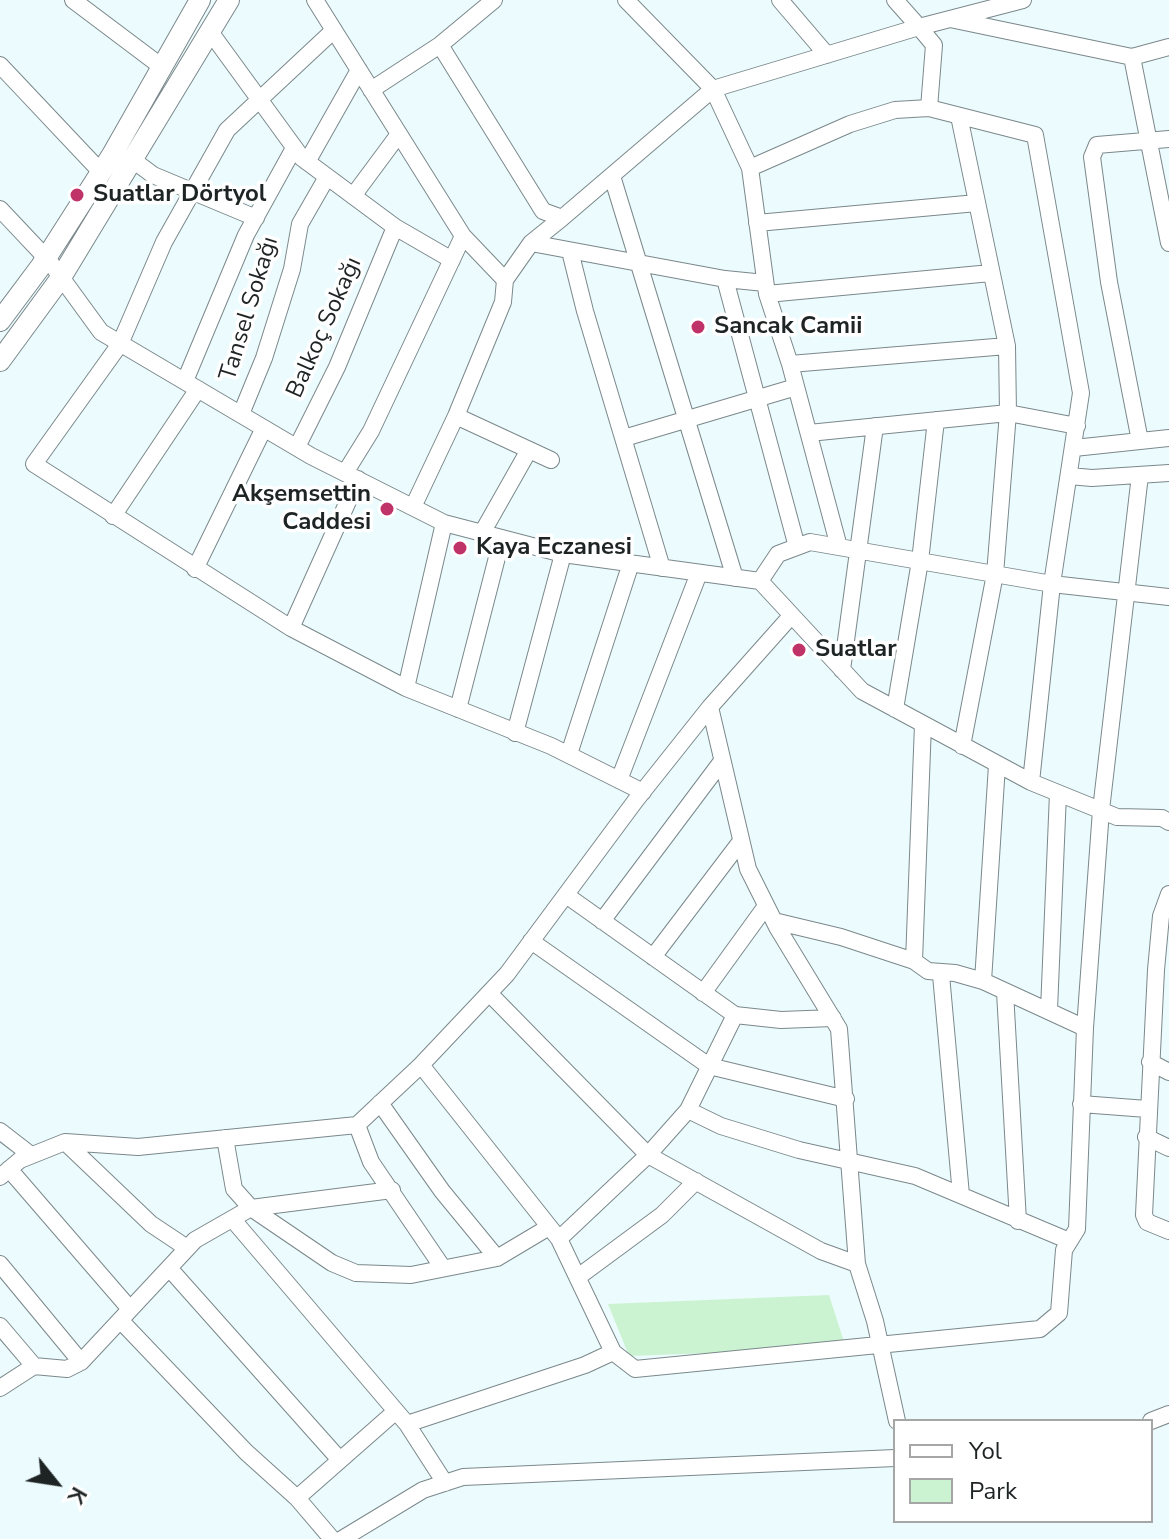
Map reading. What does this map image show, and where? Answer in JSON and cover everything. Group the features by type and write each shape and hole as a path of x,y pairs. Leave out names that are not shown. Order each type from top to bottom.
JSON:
{"main road":[{"path":"0,321 46,258 106,164 200,0"},
{"path":"0,361 60,279 229,0"}],"street":[{"path":"73,0 162,67"},
{"path":"315,0 463,236 505,280"},
{"path":"371,90 440,45 494,0"},
{"path":"780,0 827,55"},
{"path":"895,0 934,45 929,108"},
{"path":"413,507 456,416 503,302 505,280 531,243 713,89 1014,1"},
{"path":"631,2 713,89 750,168 766,289 790,364 839,547"},
{"path":"950,19 1132,57 1169,47"},
{"path":"334,30 227,130 164,242 120,344 34,464 291,628 406,688 569,754 643,792"},
{"path":"211,33 307,162 395,227 452,260"},
{"path":"440,45 543,211 562,218"},
{"path":"1132,57 1169,243"},
{"path":"0,65 106,164 133,160 153,175 256,218"},
{"path":"307,162 359,70"},
{"path":"750,168 850,124 895,110 929,108 1035,135 1081,393 1052,584 1031,782"},
{"path":"959,116 1007,346 1008,413 995,574 962,746"},
{"path":"353,196 399,134"},
{"path":"1140,441 1109,282 1092,157 1097,145 1169,139"},
{"path":"113,516 192,385 256,218 294,148"},
{"path":"612,176 636,264 735,578"},
{"name":"Tansel Sokağı","path":"241,414 264,358 292,269 300,224 327,177"},
{"path":"757,223 977,203"},
{"path":"0,209 46,258 101,332 352,476 444,523 563,554 760,581 862,691 1031,782 1117,817 1162,818 1169,822"},
{"name":"Balkoç Sokağı","path":"297,447 337,367 395,227"},
{"path":"291,628 371,431 463,236"},
{"path":"531,243 766,289 991,273"},
{"path":"570,251 662,568"},
{"path":"725,279 797,547"},
{"path":"790,364 1007,346"},
{"path":"624,438 796,387"},
{"path":"809,433 1008,413 1077,426"},
{"path":"456,416 551,460"},
{"path":"895,709 920,561 936,420"},
{"path":"842,670 875,426"},
{"path":"195,569 264,428"},
{"path":"1074,448 1169,438"},
{"path":"482,533 529,450"},
{"path":"1069,476 1169,473"},
{"path":"421,1065 554,1233 613,1352 635,1369 881,1347 1047,1326 1059,1313 1067,1240 1077,1229 1085,1028 1101,810 1140,475"},
{"path":"406,688 444,523"},
{"path":"458,709 502,538"},
{"path":"760,581 778,554 810,542 1052,584 1169,597"},
{"path":"515,733 563,554"},
{"path":"569,754 631,563"},
{"path":"619,780 699,573"},
{"path":"332,1539 297,1498 246,1452 5,1173 31,1155 65,1142 138,1147 357,1125 421,1065 489,993 710,707 791,616"},
{"path":"710,707 748,869 770,913 839,1029 857,1264 881,1347 897,1419"},
{"path":"914,961 923,724"},
{"path":"602,921 722,761"},
{"path":"983,981 997,765"},
{"path":"1049,1010 1058,793"},
{"path":"653,957 741,841"},
{"path":"1169,894 1161,916 1147,1109 1144,1215 1147,1222 1169,1231"},
{"path":"566,895 735,1015 781,1020 833,1018"},
{"path":"770,913 914,961 928,971 941,975 955,973 983,981 1085,1028"},
{"path":"703,993 770,913"},
{"path":"531,941 709,1066 846,1099"},
{"path":"941,975 961,1195"},
{"path":"1005,992 1018,1221"},
{"path":"489,993 648,1155 821,1251 857,1264"},
{"path":"225,1138 234,1189 251,1208 332,1263 356,1273 411,1275 497,1258 554,1233 648,1155 688,1110 735,1015"},
{"path":"1150,1062 1169,1072"},
{"path":"380,1103 442,1191 497,1258"},
{"path":"1081,1104 1147,1109"},
{"path":"688,1110 721,1126 915,1176 1067,1240"},
{"path":"357,1125 371,1162 443,1268"},
{"path":"0,1131 31,1155"},
{"path":"1146,1137 1169,1148"},
{"path":"65,1142 151,1224 187,1248"},
{"path":"578,1277 662,1215 696,1181"},
{"path":"0,1388 34,1366 67,1369 81,1362 195,1240 234,1221 251,1208 392,1190"},
{"path":"234,1221 401,1418 445,1483"},
{"path":"0,1264 81,1362"},
{"path":"169,1268 340,1460"},
{"path":"0,1326 34,1366"},
{"path":"297,1498 340,1460 401,1418 585,1365 613,1352"},
{"path":"342,1539 423,1490 463,1477 893,1458"}],"green space":[{"path":"829,1295 846,1348 629,1356 608,1304"}],"place":[{"name":"Suatlar Dörtyol","path":"77,195"},
{"name":"Sancak Camii","path":"698,327"},
{"name":"Akşemsettin Caddesi","path":"387,509"},
{"name":"Kaya Eczanesi","path":"460,548"},
{"name":"Suatlar","path":"799,650"}]}
